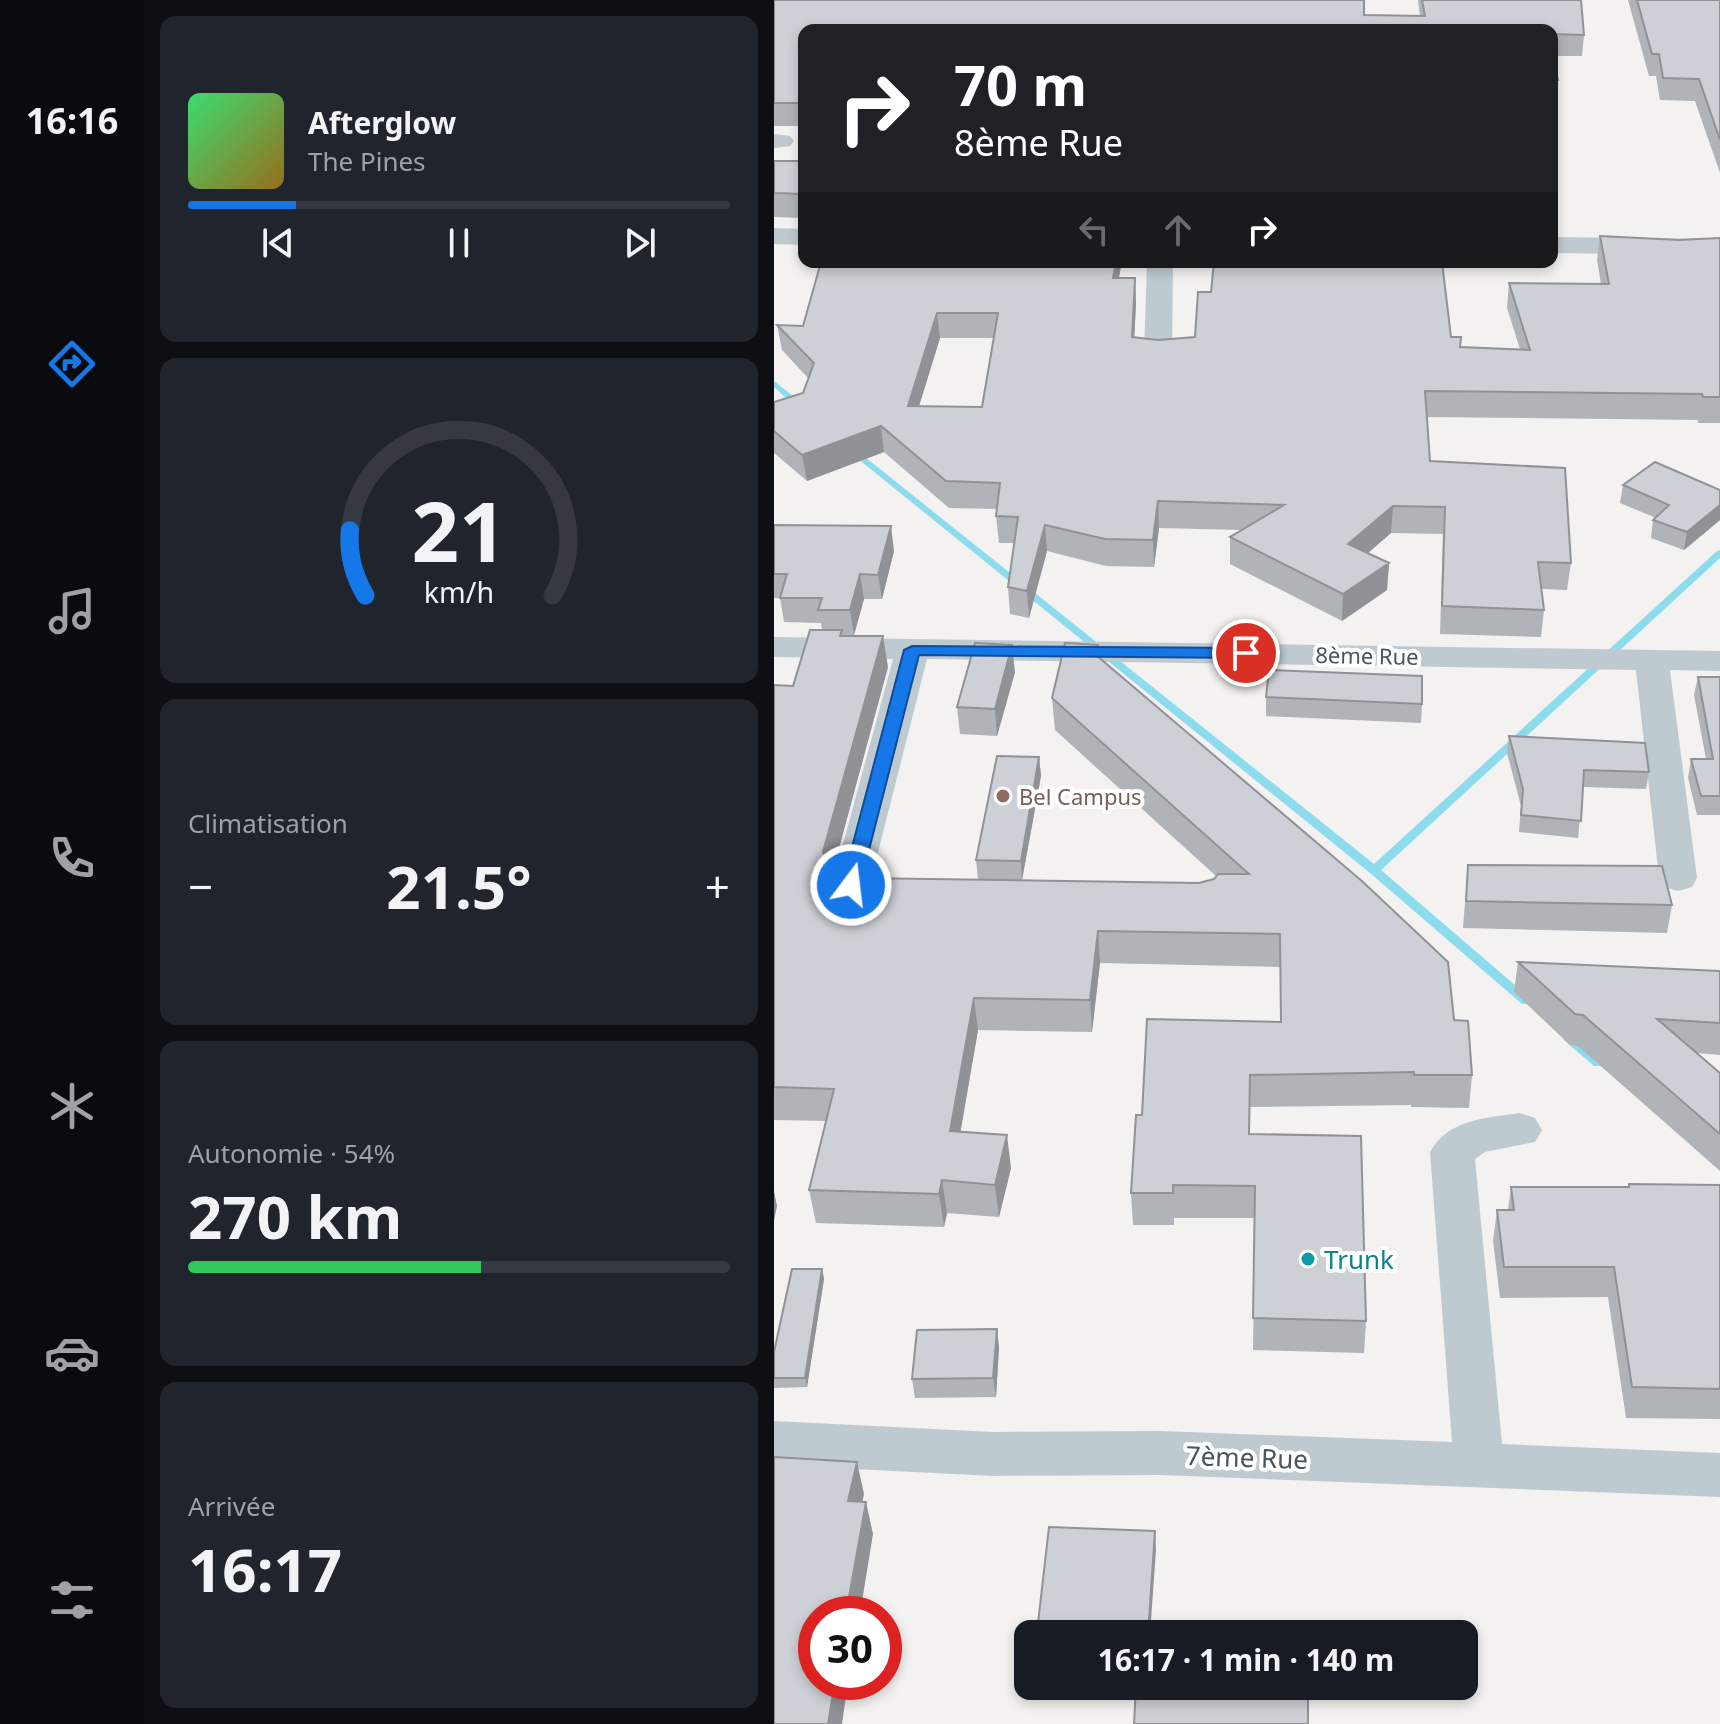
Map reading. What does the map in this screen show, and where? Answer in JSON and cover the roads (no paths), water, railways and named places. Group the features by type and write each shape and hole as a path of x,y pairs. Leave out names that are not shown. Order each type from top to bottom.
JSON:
{"street":[{"path":"774,236 798,237"},
{"path":"1558,245 1720,247"},
{"path":"1158,354 1160,268"},
{"name":"8ème Rue","path":"774,647 1720,661"},
{"path":"912,650 851,885 865,894 929,895"},
{"path":"1652,660 1678,878"},
{"path":"1479,1465 1452,1152 1474,1137 1520,1130"},
{"name":"7ème Rue","path":"774,1443 993,1454 1161,1453 1720,1475"}],"waterway":[{"path":"774,383 799,405"},
{"path":"855,452 1374,870"},
{"path":"1374,870 1720,553"},
{"path":"1374,870 1526,1001"},
{"path":"1569,1038 1598,1063"}],"place":[{"name":"Bel Campus","path":"1003,796"},
{"name":"Trunk","path":"1308,1259"}]}
